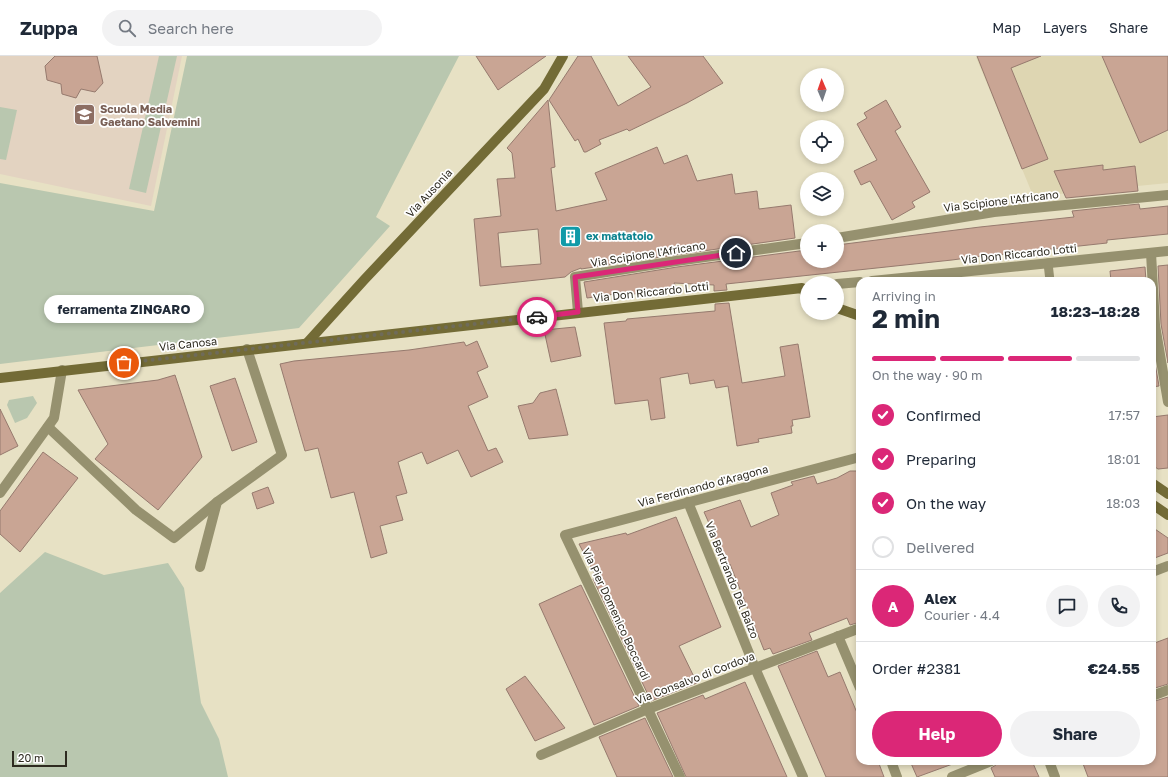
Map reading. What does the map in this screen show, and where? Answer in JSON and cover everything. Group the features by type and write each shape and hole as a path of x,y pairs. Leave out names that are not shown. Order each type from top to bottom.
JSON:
{"main road":[{"name":"Via Ausonia","path":"307,343 369,274 544,89 563,56"},
{"name":"Via Don Riccardo Lotti","path":"307,343 578,312 800,290"},
{"path":"844,310 856,315"},
{"name":"Via Canosa","path":"0,378 307,343"},
{"path":"1156,486 1168,494"},
{"path":"1156,507 1168,515"}],"street":[{"name":"Via Scipione l'Africano","path":"844,237 994,212 1168,195"},
{"name":"Via Scipione l'Africano","path":"578,312 575,277 800,244"},
{"name":"Via Don Riccardo Lotti","path":"913,277 1168,252"},
{"path":"1151,253 1153,277"},
{"path":"844,283 856,282"},
{"path":"1156,325 1168,402"},
{"path":"48,427 136,510 174,538 217,502 282,455 247,349"},
{"path":"0,493 54,418 62,370"},
{"name":"Via Ferdinando d'Aragona","path":"572,547 565,535 856,458"},
{"path":"200,567 217,502"},
{"name":"Via Bertrando Del Balzo","path":"688,502 755,668 803,777"},
{"name":"Via Pier Domenico Boccardi","path":"572,547 680,777"},
{"path":"1156,570 1168,566"},
{"name":"Via Consalvo di Cordova","path":"541,755 648,709 856,629"},
{"path":"838,636 856,679"},
{"path":"1156,694 1168,690"},
{"path":"892,765 897,777"},
{"path":"952,777 981,765"},
{"path":"1050,765 1055,777"}],"lane":[{"path":"1048,264 1050,277"}],"shaded area":[{"name":"Scuola Media Gaetano Salvemini","path":"0,56 182,56 151,206 0,174"},
{"path":"1167,56 1168,183 1066,193 1034,198 976,57"}],"green space":[{"path":"159,56 177,56 146,193 129,189"},
{"path":"187,56 459,56 376,217 390,226 299,328 0,364 0,183 154,211"},
{"path":"0,107 17,110 6,160 0,159"},
{"path":"33,396 37,403 27,418 15,423 7,405 9,400"},
{"path":"45,552 104,575 168,563 184,588 201,703 219,739 228,777 0,777 0,593"}],"building":[{"path":"55,56 97,56 103,83 95,92 81,89 76,98 62,94 61,84 47,80 45,66"},
{"path":"476,56 546,56 498,90"},
{"path":"578,56 591,56 618,106 651,87 628,56 703,56 723,83 687,103 629,131 627,129 599,140 601,144 584,152 578,139 575,141 549,100"},
{"path":"977,56 1041,56 1011,68 1048,159 1022,169"},
{"path":"1102,56 1168,56 1168,130 1140,143"},
{"path":"548,100 555,167 551,168 556,211 607,200 595,173 657,147 664,164 687,155 697,181 732,174 735,194 757,191 759,209 791,205 795,238 581,268 571,272 565,277 480,286 474,219 501,216 497,179 515,178 512,153 507,148","holes":["538,229 541,264 501,267 498,233"]},
{"path":"886,100 901,127 895,131 930,192 912,202 915,207 892,220 870,181 861,185 854,171 877,160 857,124 867,118 864,113"},
{"path":"1103,165 1103,170 1135,166 1138,191 1066,198 1054,171"},
{"path":"1139,204 1140,209 1168,206 1168,234 1107,240 1107,243 726,284 727,290 714,291 714,285 674,283 676,287 622,296 622,293 587,298 584,282 677,267 800,251 800,268 844,268 844,244 1074,217 1072,211"},
{"path":"1168,265 1168,363 1161,324 1158,266"},
{"path":"1145,267 1146,277 1111,277 1110,271"},
{"path":"729,303 742,383 785,376 780,347 798,344 810,417 792,420 792,433 758,439 759,442 737,446 728,386 716,388 714,380 690,384 688,373 660,378 665,418 651,420 648,400 615,404 604,323 626,321 627,319 715,311 715,304"},
{"path":"575,327 581,356 551,362 544,330"},
{"path":"477,341 488,367 477,372 488,397 468,406 488,451 496,448 503,462 471,477 458,450 427,464 422,452 398,462 407,493 396,496 403,520 380,526 387,553 371,558 354,492 331,498 318,448 305,451 280,364 294,361 409,350 464,342 466,346"},
{"path":"1156,369 1159,386 1156,386"},
{"path":"175,375 202,457 158,510 95,459 108,444 78,390 158,380"},
{"path":"235,378 257,442 232,451 210,386"},
{"path":"556,389 568,435 529,439 518,406 533,403 540,393"},
{"path":"0,409 18,446 0,455"},
{"path":"1168,415 1168,468 1158,469 1156,468 1156,416"},
{"path":"43,452 78,478 20,552 0,534 0,511"},
{"path":"850,471 856,471 856,623 850,625 847,618 809,633 812,640 773,654 770,648 764,650 730,564 728,566 704,512 740,500 751,527 779,515 771,493 793,485 791,482 814,476 817,484 837,478"},
{"path":"268,487 274,503 257,509 252,493"},
{"path":"676,517 721,627 679,646 697,683 651,701 593,579 597,578 579,544 626,533 627,535"},
{"path":"1156,530 1168,538 1168,553 1156,558"},
{"path":"581,585 639,706 594,725 539,604"},
{"path":"1168,638 1168,684 1156,688 1156,642"},
{"path":"817,651 828,677 840,672 856,710 856,765 880,765 884,777 826,777 778,666"},
{"path":"525,676 565,728 535,741 506,689"},
{"path":"745,682 787,777 686,777 657,713 703,695 705,699"},
{"path":"1168,697 1168,777 1088,777 1084,765 1156,765 1156,701"},
{"path":"645,718 673,777 617,777 599,737"},
{"path":"912,765 950,765 917,777"},
{"path":"996,765 1034,765 1039,777 995,777 991,768"}],"way so far":[{"path":"124,363 537,317"}],"place":[{"name":"Scuola Media Gaetano Salvemini","path":"85,115"},
{"name":"ex mattatoio","path":"570,236"},
{"name":"ferramenta ZINGARO","path":"124,363"}],"route":[{"path":"537,317 578,312 575,277 736,253"}]}
